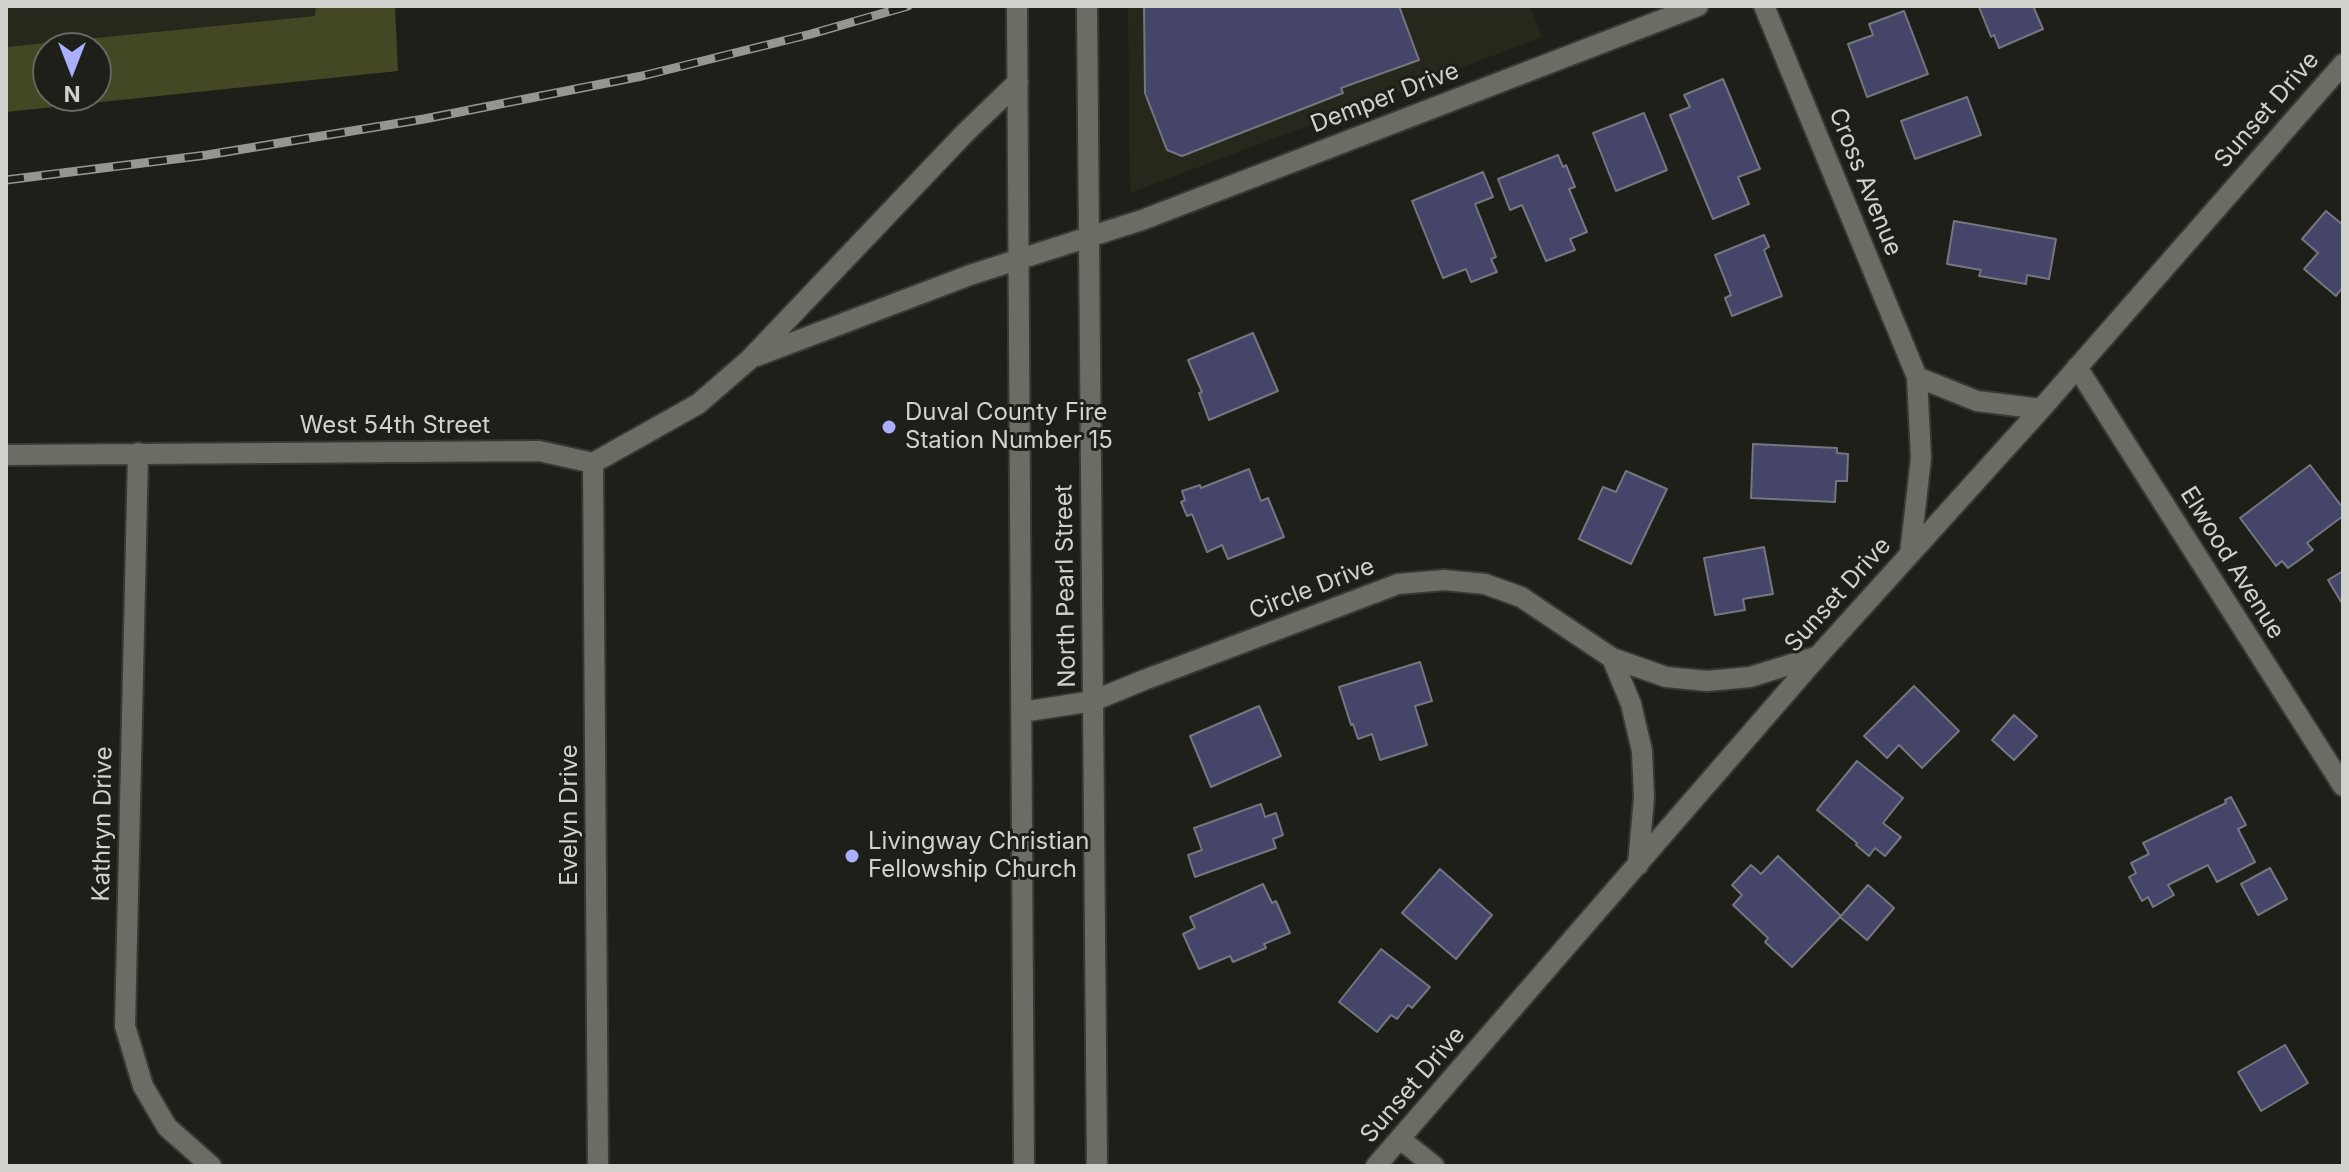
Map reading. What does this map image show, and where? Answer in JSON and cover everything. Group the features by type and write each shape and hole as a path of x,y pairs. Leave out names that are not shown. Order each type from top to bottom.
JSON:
{"street":[{"name":"North Pearl Street","path":"1017,6 1024,1166"},
{"name":"North Pearl Street","path":"1087,6 1097,1166"},
{"name":"Demper Drive","path":"1089,236 1142,220 1698,6"},
{"name":"Cross Avenue","path":"1764,6 1917,377 1921,458 1910,554"},
{"name":"Sunset Drive","path":"1376,1166 1818,656 2041,409 2343,64"},
{"path":"593,463 698,404 750,359 966,132 1018,82"},
{"path":"750,359 1019,258 1089,236"},
{"name":"Elwood Avenue","path":"2077,367 2343,786"},
{"path":"1917,377 1977,401 2041,409"},
{"name":"West 54th Street","path":"6,455 539,451 593,463"},
{"name":"Kathryn Drive","path":"138,453 125,1026 143,1086 167,1127 211,1166"},
{"name":"Evelyn Drive","path":"593,463 598,1166"},
{"name":"Circle Drive","path":"1022,712 1093,701 1398,584 1444,580 1485,584 1521,597 1612,658 1666,677 1707,681 1750,677 1818,656"},
{"path":"1612,658 1631,704 1642,751 1644,798 1638,865"},
{"path":"1400,1139 1434,1166"}],"shaded area":[{"path":"6,6 316,6 316,16 112,36 112,32 32,32 32,44 6,47"},
{"path":"1128,6 1530,6 1542,37 1130,193"}],"green space":[{"path":"316,6 395,6 398,71 112,101 112,36 315,16"},
{"path":"32,44 32,109 6,112 6,47"}],"building":[{"path":"1144,6 1399,6 1419,60 1341,88 1343,93 1182,156 1167,150 1145,93"},
{"path":"1981,6 2033,6 2043,29 1999,48 1994,35 1991,37"},
{"path":"1904,11 1928,74 1867,97 1848,44 1873,35 1869,24"},
{"path":"1723,79 1760,169 1738,177 1749,204 1713,219 1670,115 1690,107 1684,95"},
{"path":"1967,97 1981,135 1915,159 1901,121"},
{"path":"1644,113 1667,170 1616,191 1593,133"},
{"path":"1558,155 1575,187 1569,189 1587,232 1570,239 1575,250 1546,261 1522,205 1510,210 1498,179"},
{"path":"1483,172 1493,197 1475,204 1496,257 1491,259 1497,272 1471,282 1466,269 1443,278 1412,201"},
{"path":"2326,211 2343,225 2343,287 2336,296 2304,269 2318,253 2302,239"},
{"path":"1954,221 2056,239 2049,279 2027,275 2026,284 1979,276 1981,270 1947,264"},
{"path":"1764,235 1769,247 1764,250 1782,296 1732,316 1725,298 1731,295 1715,255"},
{"path":"1253,333 1278,391 1209,420 1199,393 1202,392 1188,360"},
{"path":"1753,444 1837,448 1837,453 1848,454 1847,481 1836,481 1835,502 1751,498"},
{"path":"2310,465 2343,508 2343,516 2307,543 2313,550 2288,568 2282,561 2276,566 2240,518"},
{"path":"1249,469 1261,501 1268,498 1284,537 1228,559 1222,545 1207,552 1192,514 1187,516 1181,502 1185,500 1182,491 1200,485 1201,488"},
{"path":"1626,471 1667,489 1631,564 1579,539 1603,487 1616,492"},
{"path":"1764,547 1773,594 1743,599 1745,610 1715,615 1704,558"},
{"path":"2343,571 2343,605 2328,580"},
{"path":"1420,662 1432,701 1415,706 1427,745 1380,760 1372,734 1358,739 1339,687"},
{"path":"1914,686 1959,731 1922,768 1899,745 1887,758 1864,736"},
{"path":"1259,706 1281,756 1211,787 1190,736"},
{"path":"2014,715 2037,736 2014,760 1992,740"},
{"path":"1857,761 1903,798 1883,823 1901,837 1885,856 1875,848 1869,856 1817,810"},
{"path":"2231,797 2246,825 2238,829 2255,862 2217,882 2208,865 2168,885 2174,895 2153,907 2148,897 2142,901 2129,877 2136,873 2131,863 2149,854 2143,843 2226,803 2225,800"},
{"path":"1261,804 1265,817 1276,813 1283,835 1273,839 1276,848 1195,877 1188,855 1202,850 1194,828"},
{"path":"1778,856 1841,916 1792,967 1765,942 1768,938 1733,905 1742,895 1732,885 1751,865 1761,874"},
{"path":"2270,868 2287,899 2258,915 2241,884"},
{"path":"1440,869 1492,915 1456,959 1402,913"},
{"path":"1263,884 1272,903 1276,901 1290,933 1264,944 1266,948 1233,962 1230,956 1199,969 1183,934 1195,928 1190,917"},
{"path":"1868,885 1894,908 1867,940 1840,917"},
{"path":"1381,949 1430,987 1412,1008 1408,1005 1397,1019 1391,1015 1377,1032 1339,1002"},
{"path":"2285,1045 2308,1083 2261,1111 2238,1072"}],"railway":[{"path":"6,180 207,155 424,119 642,76 908,6"}],"place":[{"name":"Duval County Fire Station Number 15","path":"889,427"},
{"name":"Livingway Christian Fellowship Church","path":"852,856"}]}
